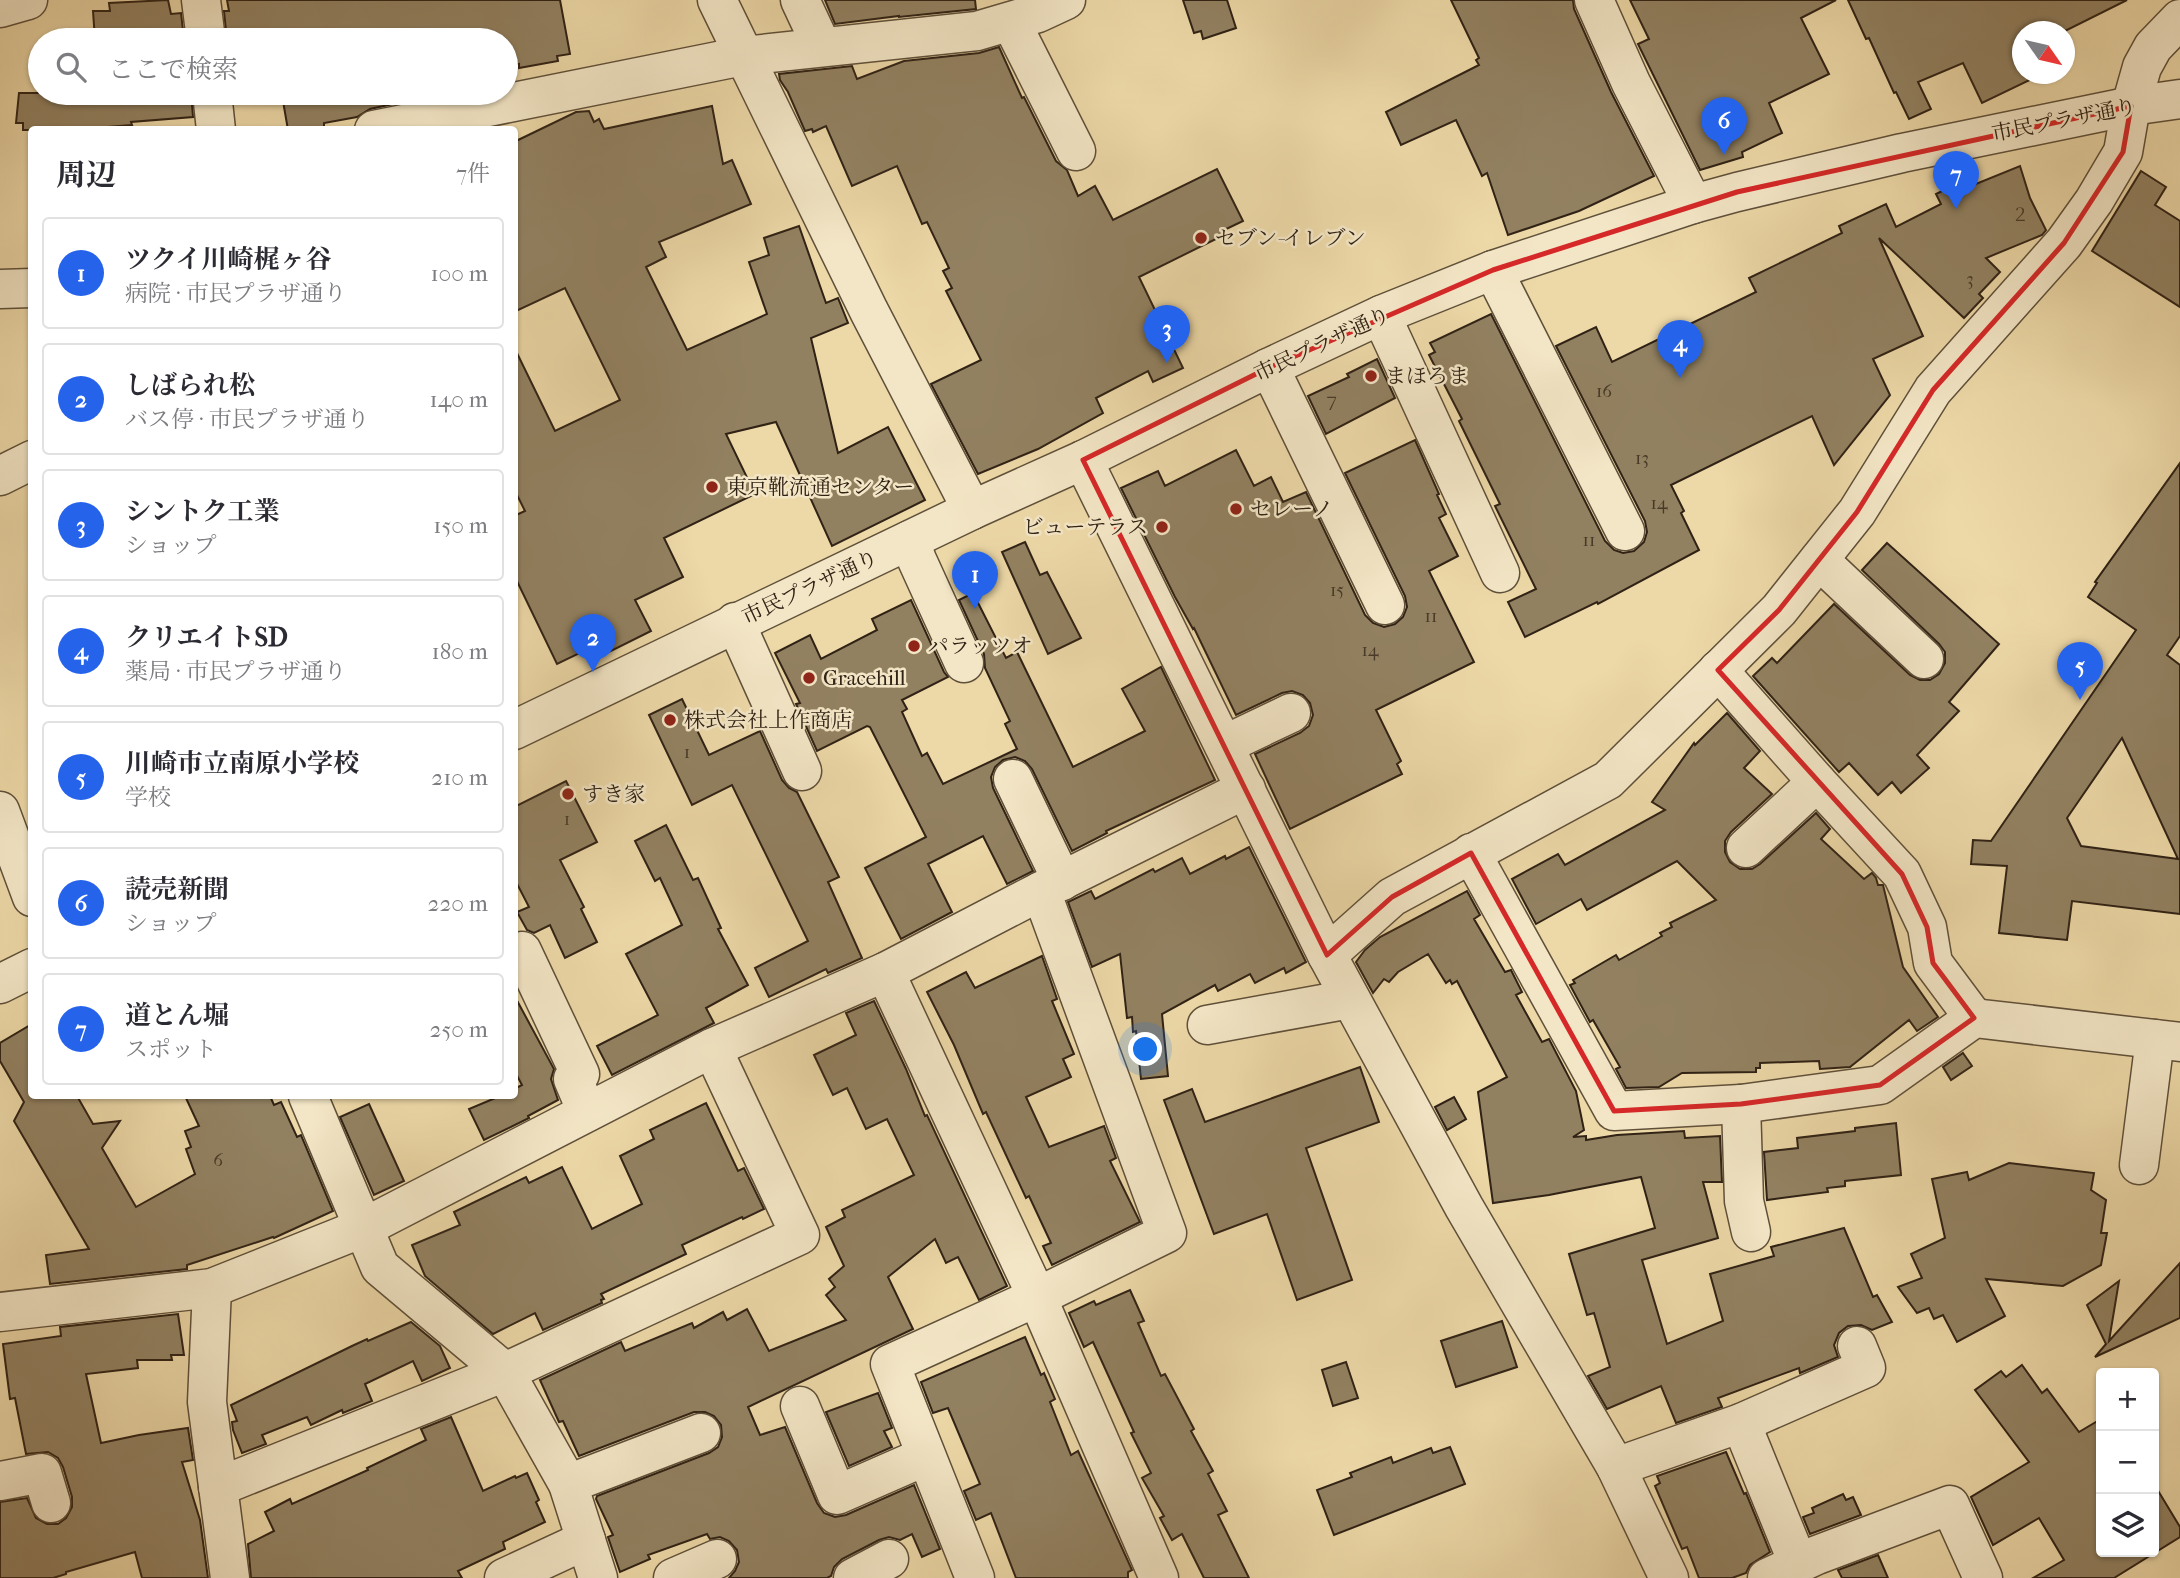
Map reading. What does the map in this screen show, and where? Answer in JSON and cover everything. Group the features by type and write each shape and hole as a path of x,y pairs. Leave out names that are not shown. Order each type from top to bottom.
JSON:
{"street":[{"path":"0,8 29,0"},
{"path":"201,0 204,28"},
{"path":"717,0 869,311 972,510"},
{"path":"800,0 821,47"},
{"path":"518,101 743,56 977,31 1038,13 1066,0"},
{"path":"1594,0 1631,83 1693,204"},
{"path":"1327,956 1392,897 1608,780 1779,610 1857,512 1933,390 2064,243 2094,201 2123,152 2141,67 2153,47 2180,19"},
{"path":"1011,22 1076,151"},
{"name":"市民プラザ通り","path":"518,728 735,622 1083,460 1268,368 1381,316 1493,270 1693,204 1902,153 2131,106 2180,99"},
{"path":"213,105 216,126"},
{"path":"394,126 499,105"},
{"path":"1493,270 1625,531"},
{"path":"0,289 28,288"},
{"path":"1381,316 1500,573"},
{"path":"1268,368 1385,605"},
{"path":"1083,460 1327,956 1464,1207 1616,1467 1670,1578"},
{"path":"0,476 28,462"},
{"path":"910,540 964,663"},
{"path":"1819,560 1924,659"},
{"path":"735,622 802,771"},
{"path":"1718,670 1902,874 1927,928 1933,963 1974,1018"},
{"path":"1224,745 1291,713"},
{"path":"975,1578 890,1364 1037,1297 1167,1233 1052,886 1013,779"},
{"path":"1746,848 1817,782"},
{"path":"0,1312 212,1288 365,1227 712,1048 885,972 1246,789"},
{"path":"0,811 28,886"},
{"path":"1471,853 1615,1111 1741,1104 1880,1085 1974,1018 2168,1040 2139,1165"},
{"path":"522,951 580,1074 573,1079 587,1112"},
{"path":"0,984 28,970"},
{"path":"885,972 1037,1297 1159,1578"},
{"path":"1207,1025 1350,999"},
{"path":"218,1488 505,1372 800,1235 712,1048"},
{"path":"309,1099 380,1267 505,1372 568,1484 598,1578"},
{"path":"1741,1104 1744,1201 1751,1232"},
{"path":"212,1288 207,1402 230,1578"},
{"path":"1616,1467 1741,1423 1866,1368 1857,1346"},
{"path":"800,1406 837,1495 926,1455"},
{"path":"1741,1423 1802,1569 1950,1504 1983,1578"},
{"path":"568,1484 701,1433"},
{"path":"0,1481 42,1473 51,1503"},
{"path":"504,1578 586,1540"},
{"path":"673,1578 717,1559"},
{"path":"853,1578 889,1559"}],"highlighted area":[{"path":"2131,106 2123,152 2064,243 1933,390 1857,512 1779,610 1718,670 1902,874 1927,927 1933,963 1974,1018 1880,1085 1741,1104 1614,1111 1471,853 1392,897 1327,955 1083,460 1268,368 1493,270 1737,192"}],"building":[{"path":"168,0 171,14 181,13 183,28 94,28 93,11 110,11 109,3"},
{"path":"227,0 560,0 570,54 557,56 558,61 519,68 518,28 226,28 224,11 229,11"},
{"path":"825,0 975,0 976,9 835,24"},
{"path":"1183,0 1227,0 1236,28 1203,39 1201,31 1194,33"},
{"path":"1451,0 1573,0 1574,9 1611,92 1654,176 1579,211 1508,235 1487,173 1482,176 1456,120 1401,145 1386,112 1479,65 1476,60 1479,58"},
{"path":"1630,0 1836,0 1801,18 1829,74 1769,103 1782,133 1742,152 1743,157 1700,170 1638,44 1649,39"},
{"path":"1848,0 2127,0 2075,26 2075,21 2012,21 2012,84 2021,84 1982,103 1963,63 1918,82 1931,109 1909,119 1869,38 1866,39"},
{"path":"999,47 1022,98 1024,97 1056,161 1067,170 1078,196 1095,186 1113,220 1217,169 1243,221 1222,231 1224,235 1139,277 1183,368 1153,382 1148,371 1096,398 1103,413 1038,449 978,474 931,384 981,360 946,291 952,288 943,271 949,268 927,222 922,224 897,166 852,186 826,126 813,132 812,129 805,131 779,74 852,66 857,79 904,61 979,53"},
{"path":"19,93 28,93 28,105 192,105 193,117 131,122 132,125 120,126 28,126 28,130 23,130 23,123 16,123"},
{"path":"284,105 388,105 370,109 357,117 324,123 324,126 287,126"},
{"path":"712,106 723,164 732,160 751,204 659,242 666,257 646,267 687,350 767,314 749,262 769,255 764,238 799,226 826,303 838,298 848,323 811,338 838,453 888,427 925,500 832,546 776,422 726,434 755,494 664,538 683,577 635,600 651,631 599,657 594,646 557,664 518,583 518,514 525,511 518,497 518,355 555,431 620,400 565,288 518,310 518,140 576,112 589,111 594,122 599,119 604,129"},
{"path":"2020,166 2030,198 2046,230 2042,235 1986,258 2000,272 1979,294 1983,298 1964,318 1879,238 1923,336 1873,359 1890,395 1834,465 1812,416 1671,485 1699,550 1598,604 1597,602 1525,637 1508,602 1536,589 1495,506 1500,504 1459,421 1462,419 1429,355 1435,352 1430,343 1491,314 1605,541 1614,550 1623,553 1634,551 1644,542 1647,532 1645,521 1556,346 1596,327 1612,362 1756,292 1749,278 1842,233 1839,226 1886,204 1896,227 1941,204 1936,194 1967,179 1971,186"},
{"path":"2141,171 2166,187 2155,205 2180,221 2180,307 2092,251"},
{"path":"1377,359 1395,398 1326,434 1308,396 1349,377 1347,374"},
{"path":"1415,440 1446,514 1439,518 1458,556 1429,571 1474,662 1376,710 1401,761 1397,764 1402,774 1290,829 1255,754 1309,726 1313,715 1310,703 1303,695 1292,691 1282,693 1236,715 1121,488 1158,471 1165,486 1236,450 1254,486 1271,477 1283,502 1306,492 1365,615 1373,623 1384,627 1395,624 1403,617 1407,607 1405,596 1345,473"},
{"path":"2180,463 2180,636 2167,655 2180,665 2180,914 2072,901 2067,940 1999,933 2007,866 1971,864 1973,840 1991,841 2136,630 2088,597 2097,583 2095,582","holes":["2122,738 2178,859 2081,846 2067,818"]},
{"path":"1025,542 1040,575 1047,572 1081,638 1048,654 1002,552"},
{"path":"1887,543 1999,644 1949,702 1959,711 1917,755 1929,768 1901,793 1892,782 1878,795 1849,763 1839,772 1753,676 1772,658 1777,663 1834,604 1910,675 1920,680 1930,680 1939,674 1945,663 1945,652 1862,570"},
{"path":"973,593 1006,658 1017,652 1073,767 1145,731 1122,689 1161,667 1215,780 1106,831 1107,833 1072,851 1032,769 1025,761 1015,757 1003,760 995,767 991,777 993,788 1033,871 1007,884 983,836 928,864 952,912 901,939 865,868 926,837 870,727 867,726 817,751 796,704 800,703 775,653 810,635 821,659 877,630 872,619 911,600 948,677 902,700 907,709 902,712 922,756 927,753 943,784 1017,749 1005,724 1010,721 985,668 984,654 959,600"},
{"path":"682,699 709,755 760,731 782,780 797,792 839,877 828,882 862,958 828,973 826,969 769,997 755,968 808,941 732,785 692,805 649,715"},
{"path":"1727,713 1760,751 1744,768 1772,794 1731,832 1725,841 1725,852 1730,862 1740,869 1752,869 1816,813 1830,829 1821,839 1864,879 1872,873 1878,885 1883,885 1903,967 1938,1017 1917,1031 1909,1020 1850,1067 1820,1069 1819,1061 1760,1063 1756,1072 1682,1073 1659,1087 1626,1088 1616,1069 1620,1067 1593,1020 1590,1022 1570,985 1575,983 1573,980 1616,955 1619,960 1662,936 1660,933 1672,927 1670,923 1716,900 1677,861 1587,910 1581,899 1536,924 1512,879 1558,854 1565,865 1665,810 1652,802 1694,743 1695,745"},
{"path":"566,781 597,842 560,860 584,907 581,909 597,942 565,958 550,925 534,933 527,930 518,914 529,907 518,886 518,805"},
{"path":"666,825 693,880 698,878 721,928 718,929 748,985 706,1008 714,1023 612,1075 597,1046 658,1015 626,954 682,925 660,878 655,881 635,841"},
{"path":"1249,847 1306,962 1286,973 1284,968 1255,983 1250,974 1218,991 1215,985 1162,1014 1168,1076 1141,1079 1136,1031 1133,1032 1132,1017 1127,1018 1120,954 1092,967 1068,902 1091,891 1095,899 1153,869 1155,872 1182,858 1190,874"},
{"path":"1467,891 1480,915 1474,919 1505,972 1511,970 1522,992 1516,995 1542,1042 1549,1039 1576,1091 1584,1130 1573,1137 1586,1136 1586,1140 1617,1135 1684,1131 1685,1138 1720,1136 1722,1182 1703,1182 1718,1238 1642,1260 1667,1344 1723,1321 1710,1274 1774,1256 1771,1247 1844,1228 1873,1297 1877,1295 1892,1322 1872,1330 1861,1325 1848,1326 1839,1333 1834,1345 1838,1357 1800,1373 1799,1368 1718,1398 1722,1407 1676,1423 1661,1386 1607,1409 1588,1376 1610,1367 1594,1313 1587,1315 1569,1254 1655,1228 1641,1177 1493,1203 1478,1092 1507,1077 1457,981 1452,984 1450,980 1446,983 1428,954 1398,972 1389,982 1384,979 1373,993 1356,962 1380,937"},
{"path":"1042,956 1057,999 1052,1001 1074,1054 1063,1059 1071,1077 1026,1097 1049,1147 1104,1126 1116,1158 1110,1161 1140,1222 1052,1265 1043,1246 1051,1243 1029,1196 1026,1198 986,1112 983,1114 954,1045 927,992 966,972 975,988"},
{"path":"874,1001 925,1116 927,1115 1007,1286 979,1300 958,1257 946,1263 935,1239 888,1277 913,1329 748,1407 760,1435 785,1427 817,1503 824,1513 835,1517 846,1515 914,1485 940,1549 922,1557 912,1534 900,1540 889,1537 842,1559 827,1578 729,1578 739,1562 737,1550 729,1541 720,1537 710,1539 707,1534 648,1555 650,1559 620,1572 608,1537 613,1535 597,1496 709,1453 718,1447 722,1437 721,1425 714,1416 705,1412 694,1412 579,1456 563,1421 559,1422 540,1380 621,1342 625,1351 692,1323 694,1328 723,1312 727,1320 747,1309 769,1351 846,1320 826,1295 835,1287 829,1279 844,1266 826,1227 845,1217 842,1210 914,1175 887,1119 866,1129 847,1088 833,1095 814,1055 856,1035 846,1013"},
{"path":"518,1002 554,1069 551,1079 558,1100 484,1140 469,1109 493,1099 518,1099 518,1087 522,1085 518,1078"},
{"path":"28,1026 28,1099 79,1099 93,1124 120,1121 102,1148 136,1207 195,1174 186,1149 191,1147 185,1131 199,1126 186,1099 271,1099 274,1105 281,1102 297,1137 301,1135 333,1211 274,1238 187,1265 187,1269 50,1284 46,1255 89,1249 14,1121 24,1102 0,1061 0,1043"},
{"path":"1963,1053 1972,1066 1951,1080 1943,1067"},
{"path":"1360,1067 1379,1122 1306,1148 1352,1280 1297,1300 1267,1214 1214,1234 1164,1100 1192,1089 1205,1122"},
{"path":"1454,1097 1466,1119 1447,1130 1435,1107"},
{"path":"706,1103 738,1171 744,1168 764,1209 682,1245 686,1254 601,1294 604,1299 601,1300 602,1303 543,1330 535,1313 493,1334 425,1276 412,1245 460,1225 454,1212 526,1177 529,1183 562,1167 592,1229 642,1204 620,1156 654,1139 650,1130"},
{"path":"369,1104 404,1181 374,1195 340,1117"},
{"path":"1896,1123 1901,1175 1845,1181 1845,1186 1827,1188 1828,1192 1767,1200 1764,1152 1798,1148 1797,1138"},
{"path":"2009,1163 2094,1173 2091,1190 2106,1200 2101,1233 2107,1233 2101,1265 2063,1286 1986,1279 2005,1316 1957,1342 1943,1315 1934,1319 1929,1308 1917,1313 1898,1287 1922,1278 1911,1254 1945,1238 1932,1179 1967,1172 1969,1180"},
{"path":"2180,1263 2180,1318 2095,1357 2106,1344 2087,1305 2119,1281 2109,1341"},
{"path":"1130,1290 1144,1321 1138,1323 1161,1376 1165,1374 1213,1471 1208,1474 1227,1511 1218,1515 1249,1578 1204,1578 1182,1534 1172,1540 1160,1518 1164,1516 1142,1478 1151,1473 1131,1433 1134,1432 1093,1342 1084,1347 1069,1313 1094,1301 1096,1305"},
{"path":"178,1314 184,1355 171,1355 172,1360 137,1360 138,1368 86,1374 101,1443 188,1428 193,1460 182,1462 200,1520 208,1578 142,1578 135,1552 53,1578 0,1578 0,1502 27,1498 36,1518 47,1524 58,1524 66,1518 72,1507 72,1497 58,1458 48,1452 26,1454 15,1398 10,1399 3,1344 61,1336 60,1327"},
{"path":"1502,1321 1517,1367 1456,1387 1441,1341"},
{"path":"411,1322 440,1346 450,1368 422,1381 413,1361 365,1384 372,1401 343,1413 342,1410 311,1425 307,1417 262,1435 266,1444 242,1453 233,1430 232,1422 237,1421 231,1405 367,1339 368,1341"},
{"path":"1025,1337 1041,1375 1044,1373 1055,1399 1050,1402 1071,1455 1078,1451 1132,1570 1128,1572 1128,1578 1016,1578 991,1513 976,1520 964,1491 980,1484 948,1408 933,1413 921,1382"},
{"path":"1346,1362 1358,1398 1333,1406 1322,1370"},
{"path":"2022,1365 2042,1393 2047,1389 2079,1432 2096,1422 2096,1557 2148,1557 2114,1578 2033,1578 2064,1560 2039,1518 1993,1545 1971,1497 2029,1462 1975,1390 2001,1371 2006,1377"},
{"path":"878,1393 892,1428 884,1431 892,1447 849,1466 826,1412"},
{"path":"451,1417 483,1491 527,1473 545,1522 503,1542 505,1549 458,1571 462,1578 251,1578 248,1544 274,1531 265,1512 290,1499 292,1504 368,1470 367,1468 426,1440 421,1429"},
{"path":"1450,1447 1465,1484 1334,1535 1317,1490 1352,1477 1350,1473 1391,1457 1393,1463 1431,1448 1433,1453"},
{"path":"1726,1452 1770,1552 1750,1565 1746,1573 1732,1578 1699,1578 1687,1547 1682,1549 1655,1486 1660,1483 1657,1476"},
{"path":"2159,1492 2180,1527 2180,1537 2159,1550"},
{"path":"1843,1494 1846,1500 1853,1497 1861,1515 1810,1534 1803,1517 1814,1513 1812,1508"},
{"path":"1878,1555 1888,1578 1842,1578 1838,1570"}],"place":[{"name":"読売新聞","path":"1724,155"},
{"name":"道とん堀","path":"1956,209"},
{"name":"セブン-イレブン","path":"1201,238"},
{"name":"シントク工業","path":"1167,363"},
{"name":"まほろま","path":"1371,376"},
{"name":"クリエイトSD","path":"1680,378"},
{"name":"東京靴流通センター","path":"712,487"},
{"name":"セレーノ","path":"1236,509"},
{"name":"ビューテラス","path":"1162,527"},
{"name":"ツクイ川崎梶ヶ谷","path":"975,609"},
{"name":"パラッツオ","path":"914,646"},
{"name":"しばられ松","path":"593,672"},
{"name":"Gracehill","path":"809,678"},
{"name":"川崎市立南原小学校","path":"2080,700"},
{"name":"株式会社上作商店","path":"670,720"},
{"name":"すき家","path":"568,794"}]}
